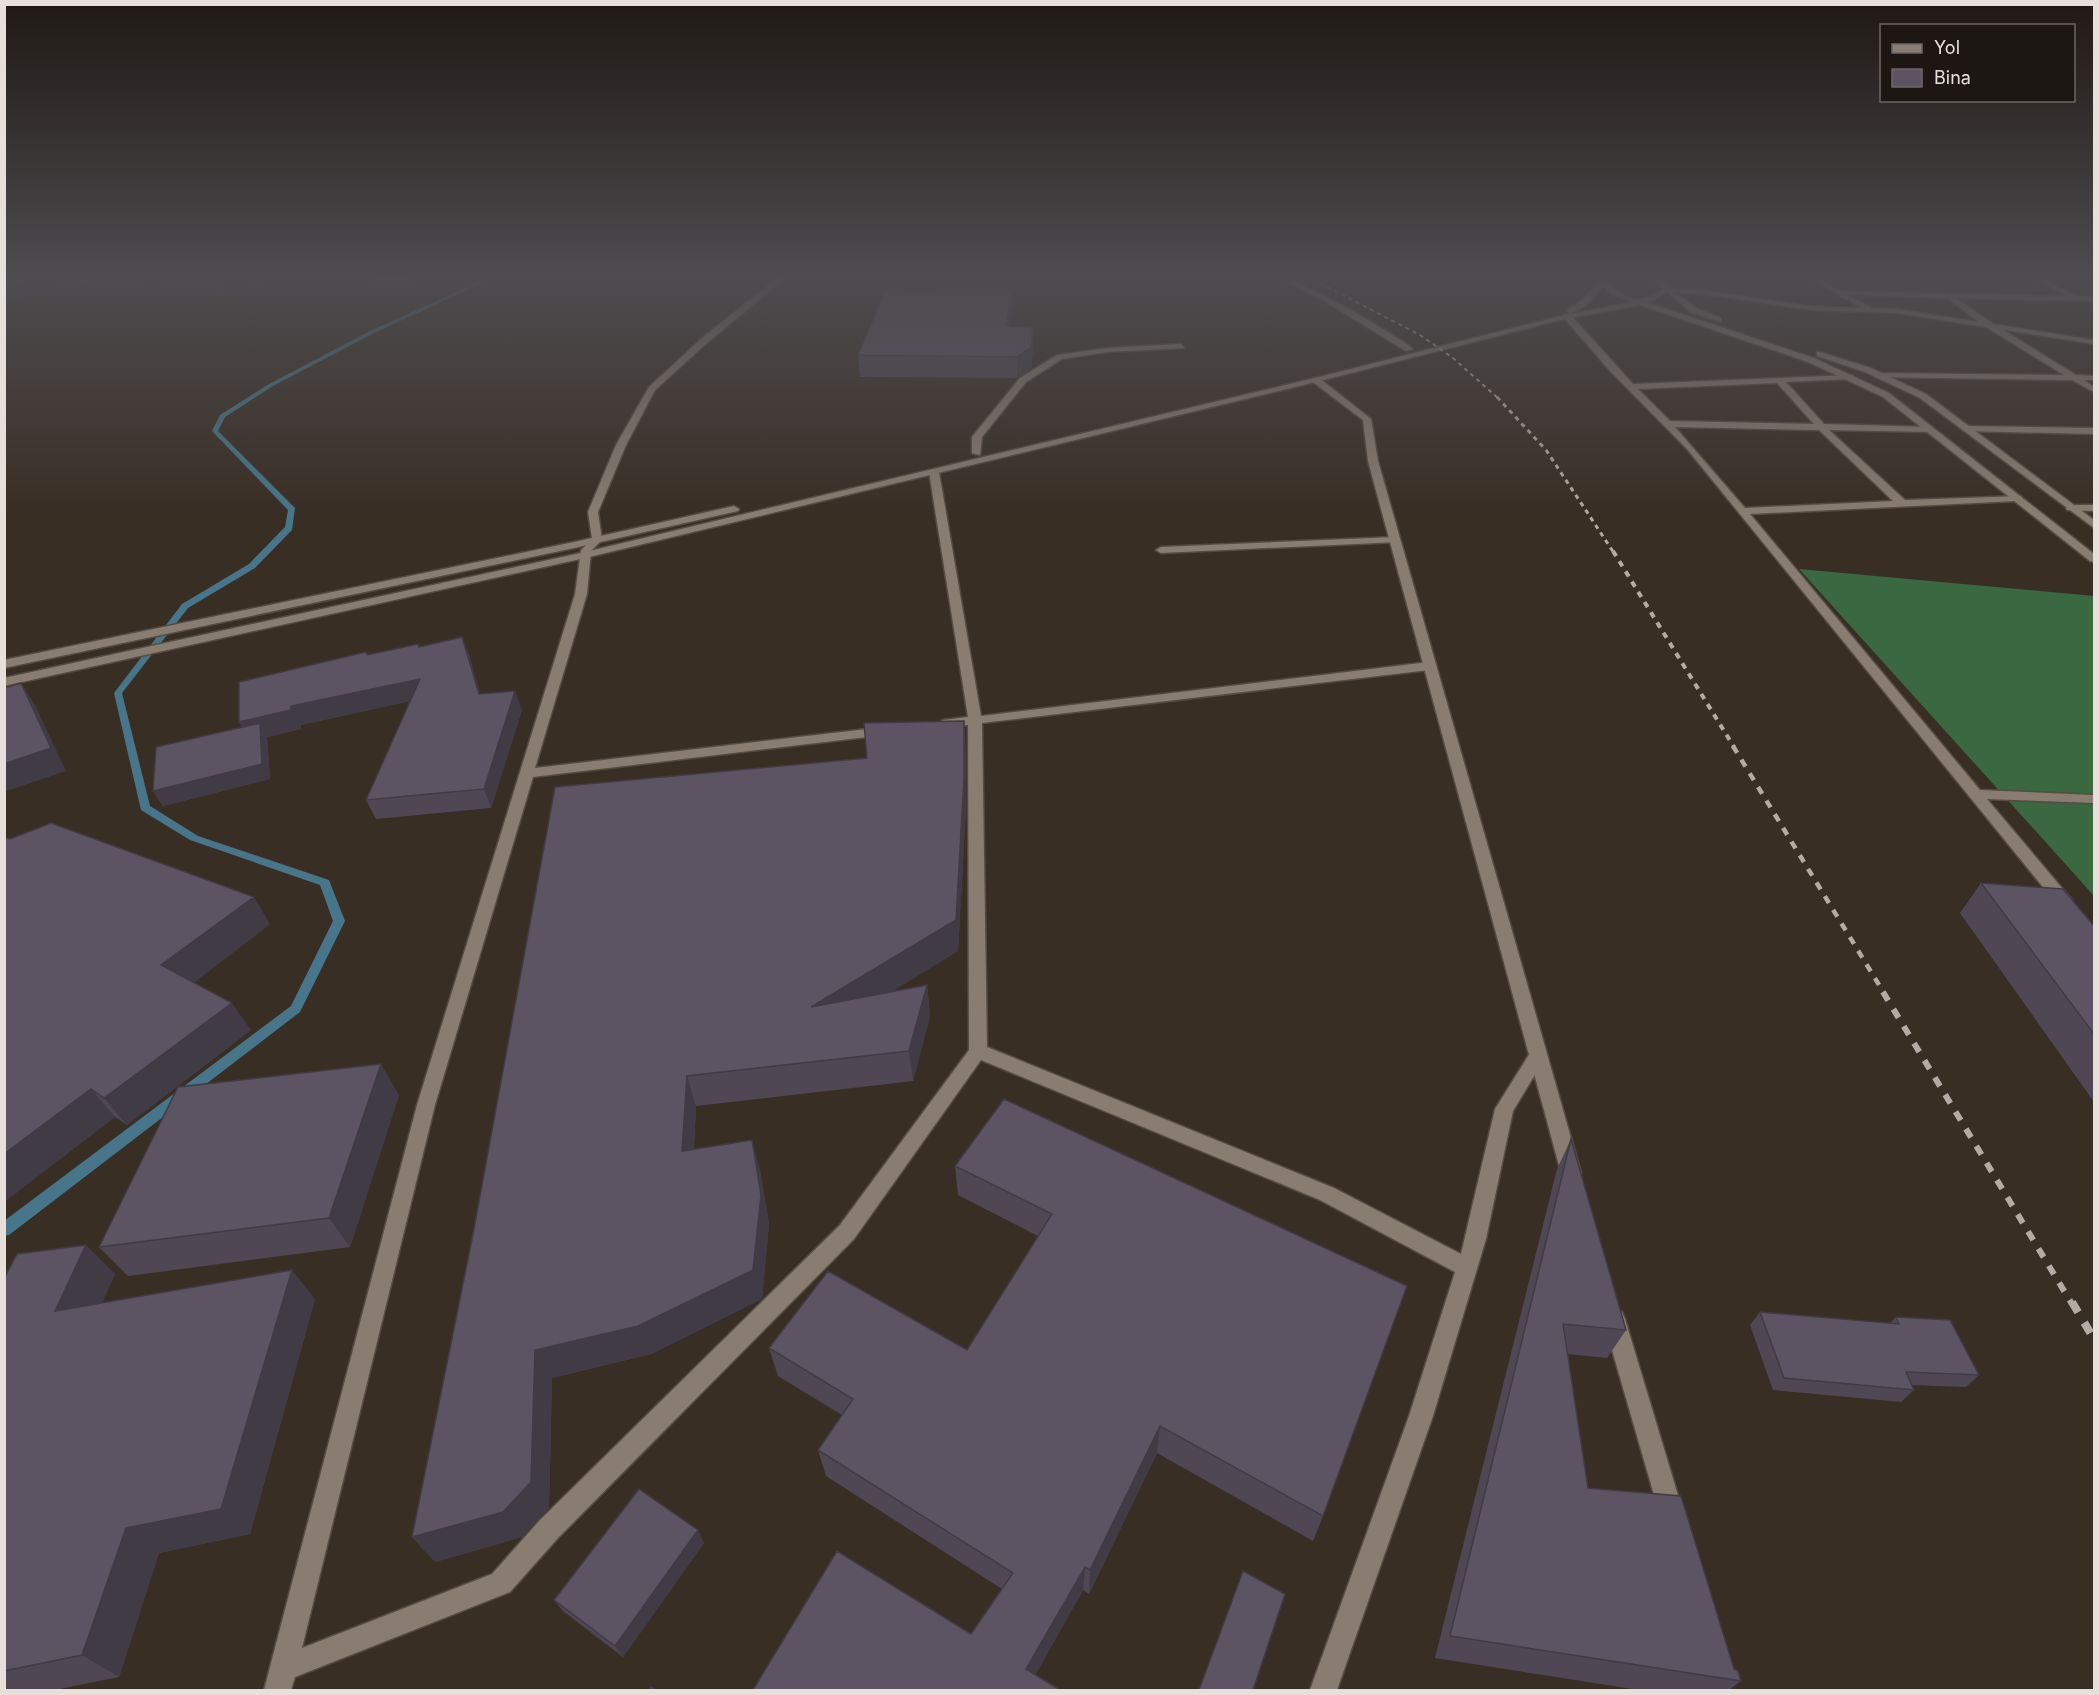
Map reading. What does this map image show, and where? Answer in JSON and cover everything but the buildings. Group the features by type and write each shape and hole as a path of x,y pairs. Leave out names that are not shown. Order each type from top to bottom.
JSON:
{"street":[{"path":"597,540 593,512 621,445 652,389 689,355"},
{"path":"977,453 977,437 1023,380 1060,357 1073,355"},
{"path":"4,664 597,540 1158,412 1385,355"},
{"path":"4,682 585,555 1414,355"},
{"path":"1602,355 1690,447 2072,911"},
{"path":"1796,355 1851,377 1886,395 2094,559"},
{"path":"1821,355 1878,375 1923,396 2094,525"},
{"path":"2036,355 2094,390"},
{"path":"1878,375 2094,378"},
{"path":"1630,387 1851,377"},
{"path":"1316,380 1367,419 1373,461 1536,1058 1577,1196"},
{"path":"1779,380 1821,428 1874,480 1902,503"},
{"path":"1667,424 1929,429"},
{"path":"1966,429 2094,431"},
{"path":"284,1668 501,1583 549,1529 847,1232 978,1051 975,720 934,472"},
{"path":"1743,511 2017,498"},
{"path":"2071,508 2094,508"},
{"path":"278,1690 426,1105 581,594 586,550 597,540"},
{"path":"1161,550 1395,540"},
{"path":"928,726 1429,666"},
{"path":"528,773 893,730"},
{"path":"1976,794 2094,799"},
{"path":"978,1051 1327,1194 1467,1268"},
{"path":"1324,1690 1421,1416 1476,1239 1504,1108 1536,1058"},
{"path":"1608,1299 1676,1529"}],"green space":[{"path":"1799,569 2094,596 2094,896 2069,868"}],"waterway":[{"path":"4,1230 296,1009 339,921 325,883 194,838 145,808 118,693 185,606 252,566 289,528 292,510 215,431 222,416 271,385 328,355"}],"railway":[{"path":"1449,355 1498,398"},
{"path":"1498,398 1546,450 1614,553"},
{"path":"1613,551 1734,747"},
{"path":"1733,746 1884,993"},
{"path":"1883,992 2072,1304"},
{"path":"2072,1302 2094,1339"}]}
